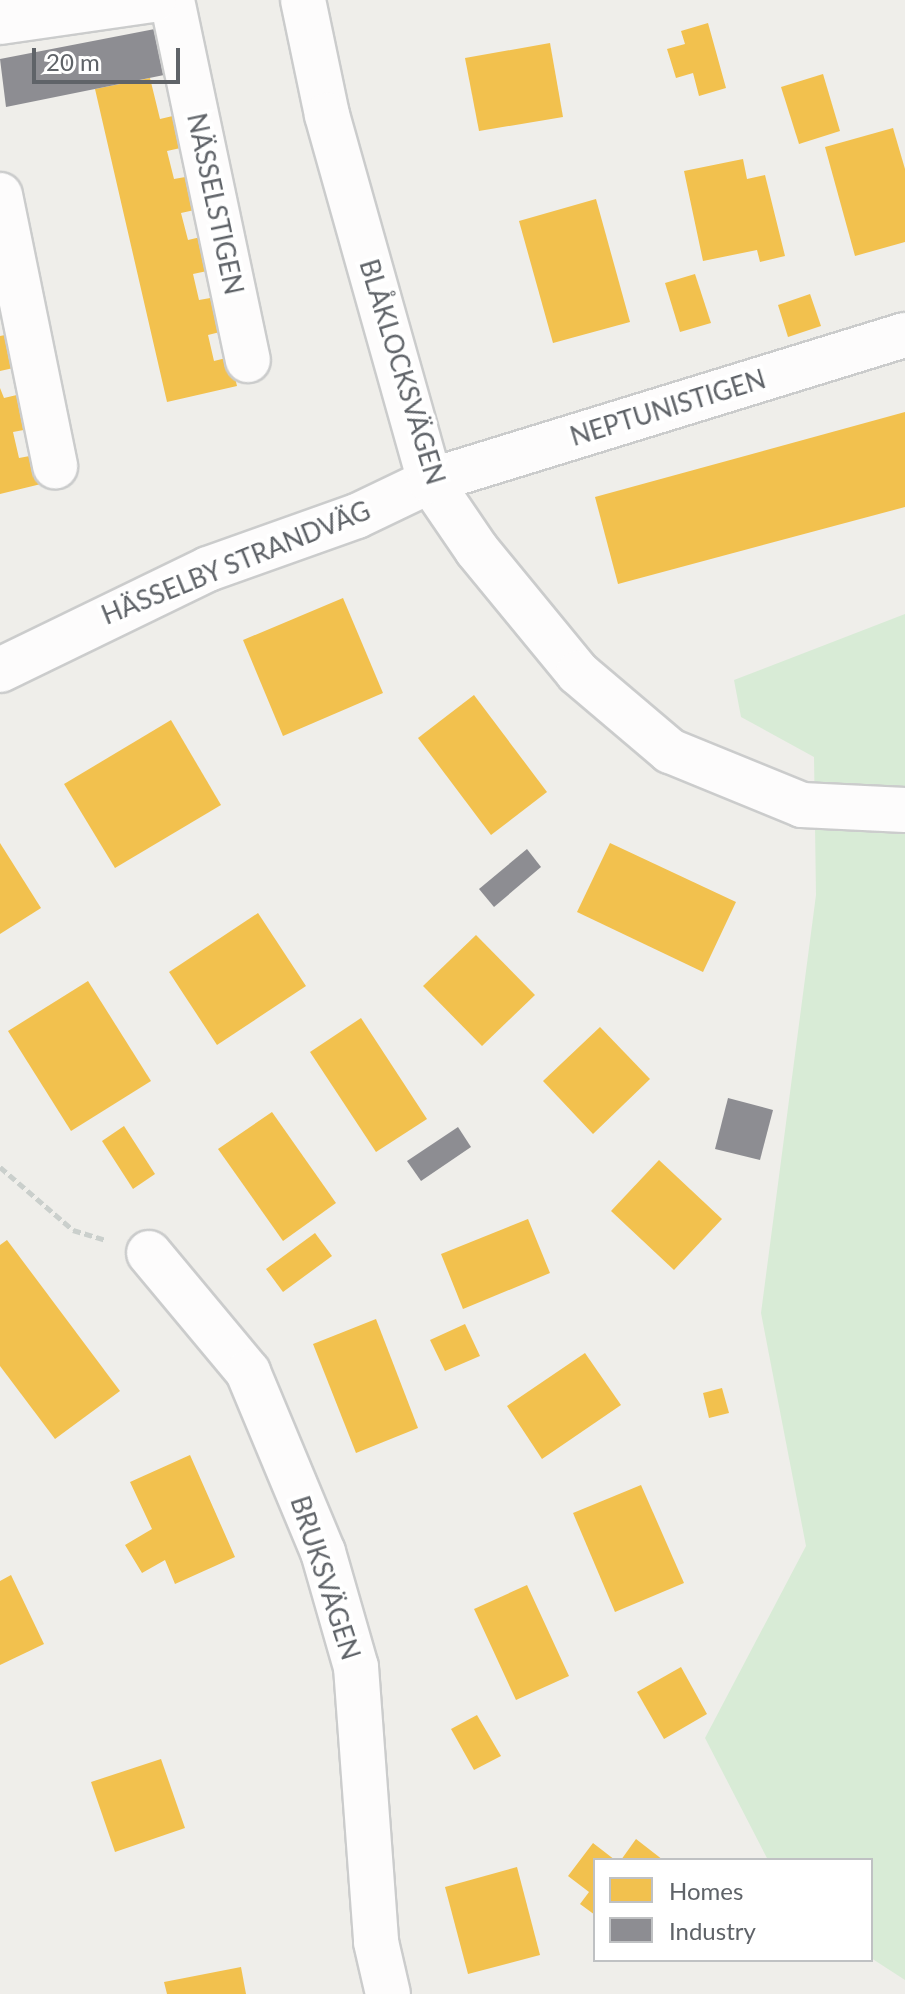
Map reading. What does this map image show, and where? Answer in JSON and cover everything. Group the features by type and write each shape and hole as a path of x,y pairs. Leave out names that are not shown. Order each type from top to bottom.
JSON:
{"street":[{"path":"0,22 153,0"},
{"name":"NÄSSELSTIGEN","path":"172,0 248,360"},
{"name":"BLÅKLOCKSVÄGEN","path":"303,0 327,115 430,481 477,550 578,673 670,751 802,805 905,810"},
{"path":"0,195 55,466"},
{"name":"NEPTUNISTIGEN","path":"430,481 905,335"},
{"name":"HÄSSELBY STRANDVÄG","path":"0,670 208,569 357,516 430,481"},
{"name":"BRUKSVÄGEN","path":"149,1253 248,1372 323,1552 356,1667 376,1942 388,1994"}],"path":[{"path":"0,1167 73,1230 149,1253"}],"green space":[{"path":"905,614 905,1980 873,1959 873,1858 767,1858 705,1738 806,1546 761,1313 816,895 814,757 741,717 734,680"}],"building: Homes":[{"path":"708,23 726,88 699,96 693,73 676,78 667,49 685,44 681,31"},
{"path":"550,43 563,117 479,131 465,58"},
{"path":"823,74 840,131 799,144 781,87"},
{"path":"150,78 160,119 177,115 185,147 167,151 174,179 191,176 199,209 181,213 188,240 205,236 212,270 193,274 199,300 216,297 224,331 208,335 214,361 230,357 237,386 167,402 95,89"},
{"path":"893,128 905,169 905,242 855,256 825,147"},
{"path":"743,159 747,179 765,175 785,256 760,262 757,250 703,261 684,171"},
{"path":"596,199 630,322 553,343 519,221"},
{"path":"695,274 711,323 680,332 665,283"},
{"path":"810,294 821,326 788,337 778,305"},
{"path":"10,334 18,367 0,371 0,336"},
{"path":"0,388 4,398 21,394 29,429 13,432 19,458 35,455 41,484 0,494"},
{"path":"905,412 905,507 618,584 595,497"},
{"path":"343,598 383,693 283,736 243,640"},
{"path":"474,695 547,792 491,835 418,738"},
{"path":"171,720 221,805 115,868 64,784"},
{"path":"0,843 41,908 0,934"},
{"path":"610,843 736,902 703,972 577,912"},
{"path":"258,913 306,986 217,1045 169,972"},
{"path":"476,935 535,995 482,1046 423,986"},
{"path":"88,981 151,1081 71,1131 8,1031"},
{"path":"361,1018 427,1119 376,1152 310,1052"},
{"path":"600,1027 650,1079 593,1134 543,1081"},
{"path":"272,1112 336,1203 283,1241 218,1149"},
{"path":"124,1126 155,1174 133,1189 102,1141"},
{"path":"659,1160 722,1219 674,1270 611,1211"},
{"path":"528,1219 550,1273 463,1309 441,1254"},
{"path":"315,1233 332,1256 283,1292 266,1269"},
{"path":"7,1240 120,1391 55,1439 0,1366 0,1245"},
{"path":"376,1319 418,1428 356,1453 313,1344"},
{"path":"465,1324 480,1356 445,1371 430,1340"},
{"path":"585,1353 621,1405 542,1459 507,1406"},
{"path":"722,1388 729,1413 709,1418 703,1393"},
{"path":"190,1455 235,1557 175,1584 165,1560 142,1573 125,1545 152,1529 130,1482"},
{"path":"641,1485 684,1583 615,1612 573,1513"},
{"path":"11,1575 44,1644 0,1665 0,1581"},
{"path":"527,1585 569,1676 516,1700 474,1609"},
{"path":"681,1667 707,1714 664,1739 637,1692"},
{"path":"477,1715 501,1756 474,1770 451,1729"},
{"path":"161,1759 185,1828 115,1852 91,1782"},
{"path":"636,1839 660,1858 622,1858"},
{"path":"593,1843 612,1858 593,1858 593,1914 580,1904 589,1892 568,1876"},
{"path":"517,1867 540,1955 468,1974 445,1887"},
{"path":"241,1967 246,1994 167,1994 164,1982"}],"building: Industry":[{"path":"160,28 169,74 6,107 0,59"},
{"path":"527,849 541,867 494,907 479,889"},
{"path":"728,1098 773,1110 760,1160 715,1149"},
{"path":"458,1127 471,1147 421,1181 407,1161"}]}
